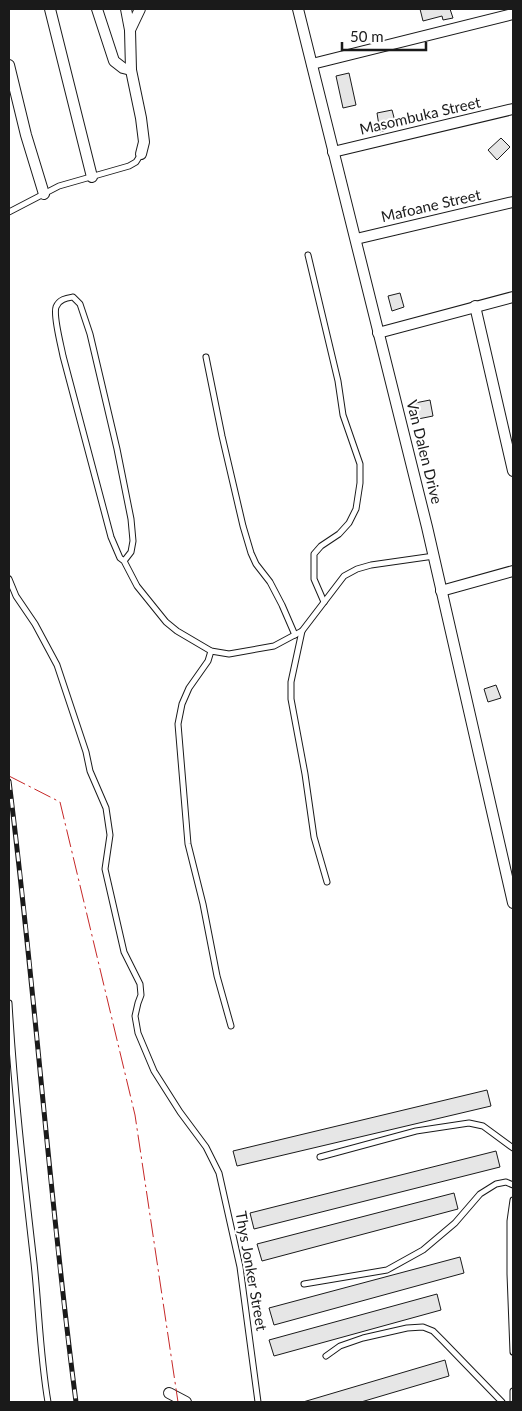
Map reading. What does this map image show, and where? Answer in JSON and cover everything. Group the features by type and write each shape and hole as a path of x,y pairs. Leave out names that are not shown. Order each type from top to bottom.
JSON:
{"street":[{"path":"50,9 92,177"},
{"path":"97,9 114,60 123,68 131,70"},
{"path":"126,9 130,30 131,70 144,142 140,154"},
{"path":"130,30 140,9"},
{"name":"Van Dalen Drive","path":"298,9 434,556 513,903"},
{"path":"312,64 513,14"},
{"path":"9,65 26,136 44,194"},
{"name":"Masombuka Street","path":"333,152 513,109"},
{"name":"Mafoane Street","path":"356,239 513,202"},
{"path":"378,333 513,297"},
{"path":"475,306 513,471"},
{"path":"441,590 513,571"},
{"path":"169,1393 186,1402"}],"lane":[{"path":"9,212 59,186 129,166 136,162 140,154"},
{"path":"308,255 338,381 343,415 360,464 360,484 356,509 349,523 339,534 321,546 314,554 314,579 324,602"},
{"path":"124,561 131,552 133,541 131,519 117,449 90,334 80,304 73,297 67,298 61,300 56,307 57,326 63,356 111,537 120,558 124,561 137,586 166,622 177,631 211,651 229,654 274,646 302,631 344,576 357,569 371,565 434,556"},
{"path":"206,357 222,436 251,553 256,564 270,582 295,635"},
{"name":"Thys Jonker Street","path":"9,579 16,596 57,665 86,752 90,771 106,808 110,835 105,869 124,952 140,984 141,995 135,1016 138,1033 154,1071 180,1112 206,1147 219,1173 240,1267 258,1402"},
{"path":"302,631 291,682 291,699 306,774 314,837 328,882"},
{"path":"211,651 208,661 189,688 182,704 178,724 188,844 203,904 217,976 231,1026"},
{"path":"9,1003 13,1066 43,1373 48,1402"},
{"path":"320,1157 416,1131 469,1123 484,1126 513,1148"},
{"path":"304,1284 378,1272 393,1267 423,1250 436,1240 455,1223 480,1194 496,1184 506,1182 513,1185"},
{"path":"513,1200 510,1221 513,1352"},
{"path":"326,1356 340,1346 363,1338 407,1328 423,1327 433,1331 502,1402"},
{"path":"513,1391 513,1402"}],"building":[{"path":"420,9 450,9 453,18 443,20 442,16 423,21"},
{"path":"349,73 356,105 343,108 336,76"},
{"path":"392,110 396,125 385,128 386,130 380,132 377,113"},
{"path":"501,138 510,147 497,160 488,150"},
{"path":"400,293 404,307 392,311 388,296"},
{"path":"430,400 433,416 413,420 410,404"},
{"path":"496,685 501,698 488,702 484,689"},
{"path":"487,1090 491,1106 237,1166 233,1151"},
{"path":"496,1151 500,1167 254,1229 250,1213"},
{"path":"454,1193 458,1209 262,1261 257,1244"},
{"path":"460,1257 464,1273 274,1325 269,1308"},
{"path":"437,1294 441,1310 274,1356 269,1340"},
{"path":"445,1360 449,1376 361,1402 303,1402"}],"railway":[{"path":"9,781 27,936 66,1325 76,1402"}],"power":[{"path":"9,776 60,802 135,1115 178,1402"}]}
